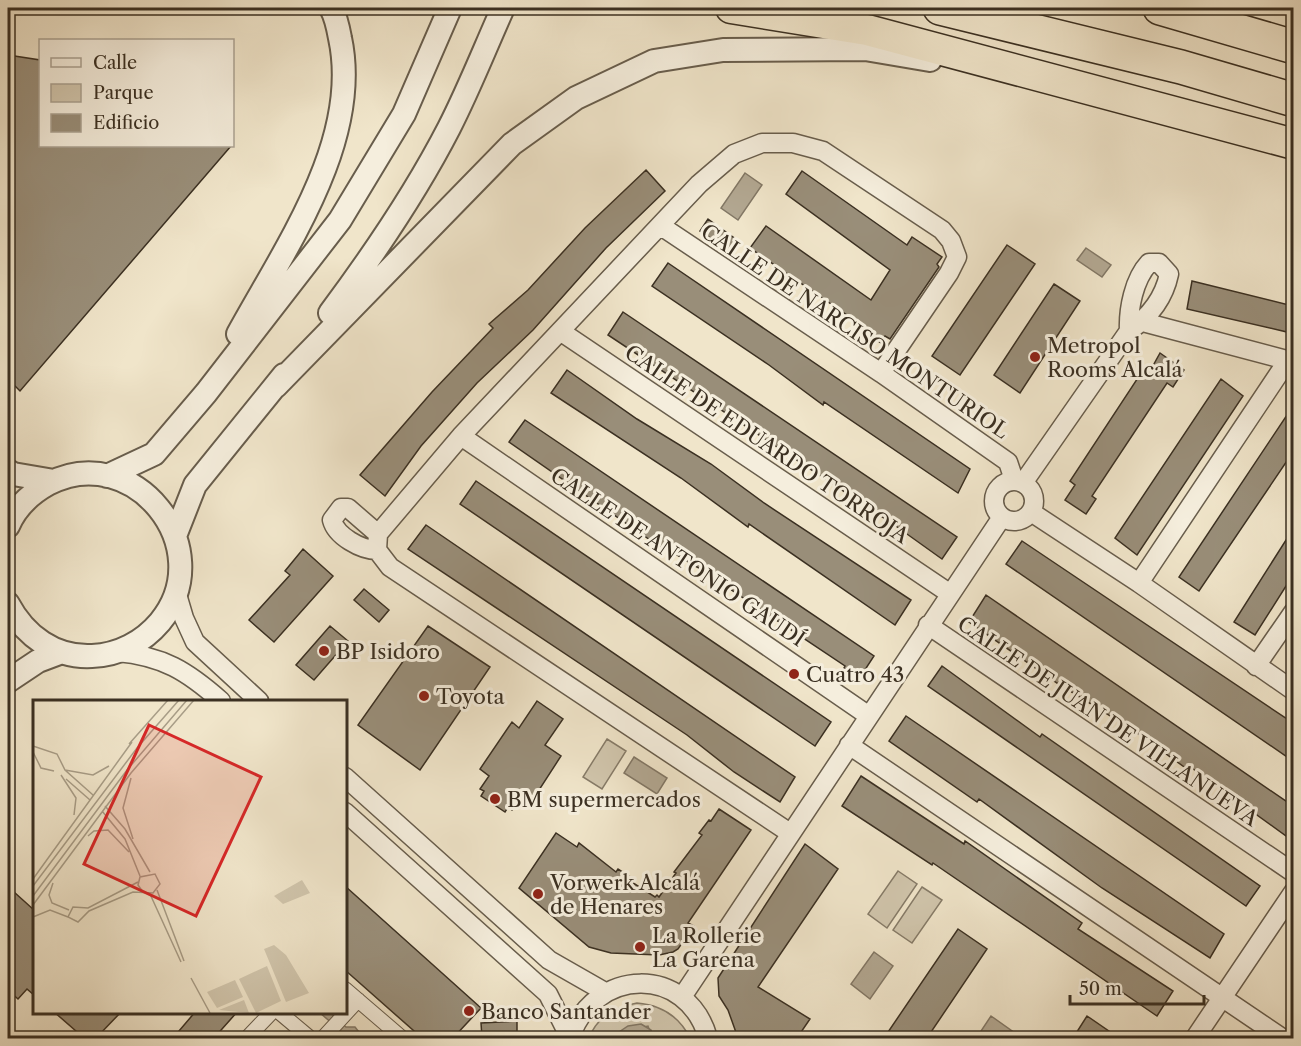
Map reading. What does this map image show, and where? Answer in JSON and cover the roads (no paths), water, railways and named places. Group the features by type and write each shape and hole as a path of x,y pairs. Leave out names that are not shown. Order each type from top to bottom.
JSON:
{"highway":[{"path":"731,8 867,30 1293,144"},
{"path":"940,8 1181,67 1293,100"},
{"path":"1160,8 1293,47"},
{"path":"1181,67 1293,118"}],"street":[{"path":"206,393 311,201 341,119 345,60 335,14 331,8"},
{"path":"107,476 154,454 206,393 340,220 404,114 450,8"},
{"path":"175,536 195,485 276,386 379,247 450,127 503,8"},
{"path":"276,386 512,144 576,98 654,61 723,50 865,48 1062,82"},
{"path":"790,833 390,567 378,542 461,436 699,184 734,154 762,143 793,143 823,151 942,230 951,241 957,257 881,373"},
{"name":"CALLE DE NARCISO MONTURIOL","path":"661,226 881,373 1008,462 1019,481"},
{"path":"1019,481 1031,491 1034,502 1030,512 1022,519 1011,521 996,511 993,501 996,491 1002,484 1019,481 1136,327 1291,361 1139,583"},
{"name":"CALLE DE EDUARDO TORROJA","path":"560,331 949,593"},
{"name":"CALLE DE ANTONIO GAUDÍ","path":"461,436 869,716"},
{"path":"8,471 13,474 54,481"},
{"path":"8,526 28,498 54,481 82,474 107,476 136,488 160,509 175,536 180,564 176,591 171,605 154,629 117,652"},
{"path":"1030,512 1139,583 1293,691"},
{"path":"682,998 949,593 1002,517"},
{"path":"176,591 184,618 195,642 258,700"},
{"path":"8,604 30,634 62,652 90,656 117,652 147,655 174,665 220,700"},
{"path":"1256,666 1293,611"},
{"name":"CALLE DE JUAN DE VILLANUEVA","path":"928,625 1293,873"},
{"path":"8,681 38,661 62,652"},
{"path":"849,745 1282,1038"},
{"path":"346,778 549,960 605,992"},
{"path":"346,813 548,994 570,1038"},
{"path":"1195,1038 1293,891"},
{"path":"570,1038 583,1011 605,992 624,985 644,983 664,988 682,998 696,1011 708,1038"},
{"path":"346,990 399,1038"},
{"path":"323,1038 358,1000"},
{"path":"247,1038 270,1013"},
{"path":"281,1013 310,1038"}],"place":[{"name":"Metropol Rooms Alcalá","path":"1035,357"},
{"name":"BP Isidoro","path":"324,651"},
{"name":"Cuatro 43","path":"794,674"},
{"name":"Toyota","path":"424,696"},
{"name":"BM supermercados","path":"495,799"},
{"name":"Vorwerk Alcalá de Henares","path":"538,894"},
{"name":"La Rollerie La Garena","path":"640,947"},
{"name":"Banco Santander","path":"469,1011"}]}
